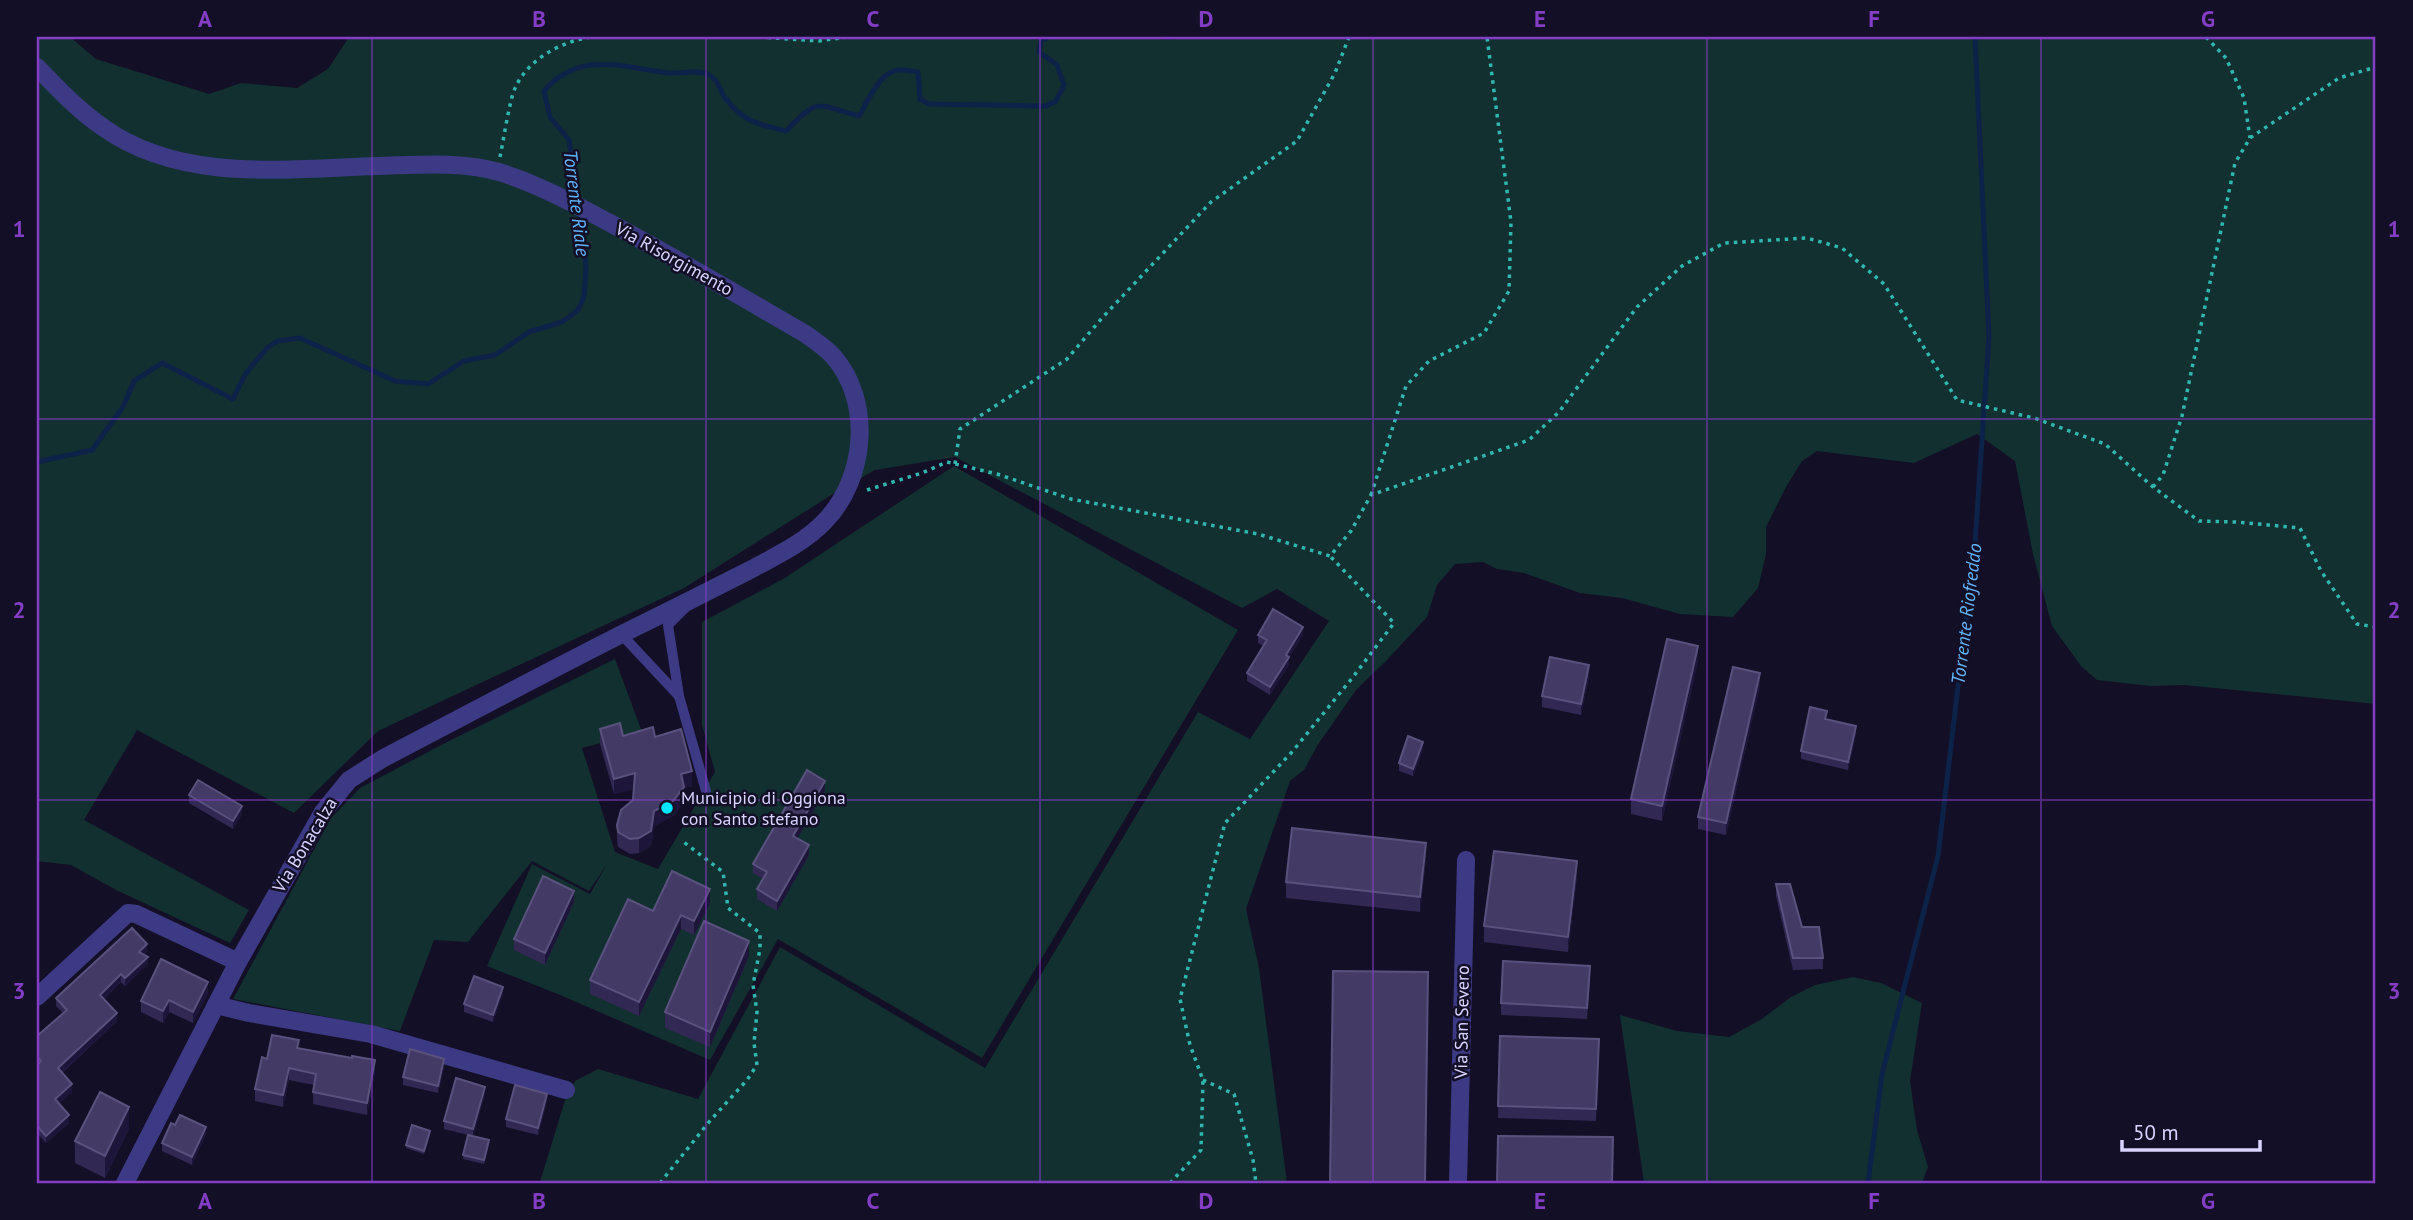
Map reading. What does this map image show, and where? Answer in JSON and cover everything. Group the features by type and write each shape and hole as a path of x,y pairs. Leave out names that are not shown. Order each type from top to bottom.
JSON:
{"street":[{"name":"Via Risorgimento","path":"37,67 105,129 136,147 173,159 250,170 437,164 469,166 497,172 551,193 668,254 804,333 834,357 852,390 860,433 858,457 844,495 825,522 806,537 692,600"},
{"name":"Via Bonacalza","path":"125,1183 239,962 323,812 349,780 382,759 692,600"},
{"name":"Via San Severo","path":"1458,1183 1466,860"},
{"path":"37,997 128,913 136,914 239,962"},
{"path":"216,1005 371,1034 566,1090"}],"lane":[{"path":"692,600 668,625 680,696 706,791"},
{"path":"622,635 680,696"}],"path":[{"path":"497,172 513,94 534,61 572,40 591,37"},
{"path":"759,37 819,41 848,37"},
{"path":"955,464 960,429 1067,359 1211,202 1297,141 1335,73 1349,37"},
{"path":"1330,556 1351,531 1371,495 1406,386 1429,361 1484,333 1509,291 1511,222 1486,37"},
{"path":"2206,37 2227,58 2244,98 2250,138"},
{"path":"2153,487 2163,475 2182,416 2235,163 2250,138 2339,78 2376,67"},
{"path":"1371,495 1529,440 1559,412 1637,307 1682,266 1724,243 1807,238 1842,248 1884,285 1957,400 2035,418 2105,444 2153,487 2199,521 2300,528 2321,571 2357,624 2376,627"},
{"path":"844,495 881,487 947,462 997,474 1071,499 1258,534 1330,556 1394,623 1292,752 1225,823 1180,999 1190,1045 1203,1080 1201,1150 1170,1183"},
{"path":"660,1183 757,1065 754,1043 757,1012 753,985 760,933 728,908 723,872 681,841"},
{"path":"1203,1080 1234,1094 1253,1160 1256,1183"}],"green space":[{"path":"37,37 70,37 96,59 209,94 241,83 297,88 328,69 349,37 2376,37 2376,704 2184,685 2150,686 2097,680 2081,666 2052,626 2033,554 2015,461 1977,434 1914,463 1817,451 1802,461 1786,487 1766,527 1766,554 1758,588 1733,617 1680,614 1622,598 1580,593 1524,573 1497,569 1483,562 1455,564 1437,585 1427,617 1356,690 1317,746 1304,770 1290,781 1246,909 1259,968 1287,1183 538,1183 566,1097 575,1081 598,1069 698,1099 780,947 985,1068 1198,712 1250,739 1329,621 1277,589 1242,608 955,457 875,470 684,588 378,731 294,813 137,730 84,820 249,910 230,943 116,890 71,865 37,861"},
{"path":"954,466 1238,630 982,1058 778,939 710,1060 487,966 532,864 590,894 607,864 589,891 532,861 468,942 434,940 400,1031 233,999 331,818 360,788 615,659 642,732 582,748 615,852 658,869 715,772 702,725 702,622 783,579"},
{"path":"1853,977 1881,983 1922,1003 1910,1081 1917,1130 1928,1167 1922,1183 1644,1183 1620,1015 1677,1031 1729,1037 1762,1019 1791,997 1815,985"}],"building":[{"path":"1273,609 1303,627 1286,655 1289,657 1270,687 1247,673 1267,640 1258,635"},
{"path":"1667,639 1698,646 1662,806 1631,799"},
{"path":"1550,657 1589,665 1581,704 1542,696"},
{"path":"1733,667 1760,673 1726,823 1698,817"},
{"path":"1810,707 1827,711 1825,719 1856,726 1848,762 1801,751"},
{"path":"620,723 623,736 653,727 655,737 681,729 692,771 681,774 684,787 673,801 654,811 651,831 639,838 630,839 618,832 617,825 621,810 633,800 635,773 614,779 600,729"},
{"path":"1408,736 1423,742 1413,769 1399,763"},
{"path":"807,770 825,781 793,836 809,845 777,901 757,889 767,872 753,864"},
{"path":"198,780 242,806 233,821 189,795"},
{"path":"1292,828 1426,843 1420,897 1286,882"},
{"path":"1494,851 1577,861 1568,937 1484,926"},
{"path":"672,871 710,889 694,921 681,915 639,1002 590,980 628,899 653,911"},
{"path":"543,876 574,891 545,953 514,939"},
{"path":"1776,884 1790,884 1802,927 1819,927 1823,958 1793,958"},
{"path":"704,921 749,941 710,1032 665,1012"},
{"path":"132,928 147,944 139,952 148,957 125,978 121,974 100,995 117,1013 58,1068 72,1084 55,1099 69,1115 46,1136 37,1126 37,1065 41,1061 37,1056 37,1036 67,1010 56,998"},
{"path":"161,959 208,982 193,1012 169,1000 163,1011 141,1001"},
{"path":"1503,961 1590,966 1587,1008 1501,1003"},
{"path":"1333,971 1428,972 1425,1183 1330,1183"},
{"path":"474,976 503,987 493,1015 464,1004"},
{"path":"272,1035 299,1040 297,1048 375,1060 367,1103 313,1092 316,1074 289,1068 283,1095 255,1089 262,1057 267,1059"},
{"path":"1500,1036 1599,1039 1596,1109 1498,1106"},
{"path":"410,1049 444,1059 438,1086 403,1077"},
{"path":"456,1078 485,1087 473,1129 444,1121"},
{"path":"515,1085 547,1094 538,1128 506,1119"},
{"path":"100,1092 129,1107 105,1156 75,1141"},
{"path":"180,1115 206,1127 192,1157 162,1143 171,1123 175,1125"},
{"path":"412,1125 430,1131 424,1151 406,1145"},
{"path":"468,1135 489,1140 484,1160 463,1155"},
{"path":"1498,1136 1613,1137 1612,1183 1497,1183"}],"waterway":[{"name":"Torrente Riale","path":"579,202 569,140 550,117 544,91 558,78 573,70 603,64 670,73 703,73 714,79 726,99 746,118 786,131 805,113 818,106 859,116 886,75 900,70 918,72 920,99 929,104 1046,106 1056,101 1064,85 1057,65 1039,52 1041,41 1048,37"},
{"name":"Torrente Riale","path":"1164,37 1170,37"},
{"name":"Torrente Riofreddo","path":"1868,1183 1882,1074 1938,856 1975,543 1989,337 1975,37"},
{"name":"Torrente Riale","path":"37,462 92,450 123,407 134,381 162,363 233,399 246,373 267,348 278,341 300,338 395,381 428,384 464,361 495,355 529,332 562,322 578,310 584,297 586,267 580,212"}],"place":[{"name":"Municipio di Oggiona con Santo stefano","path":"667,808"}]}
